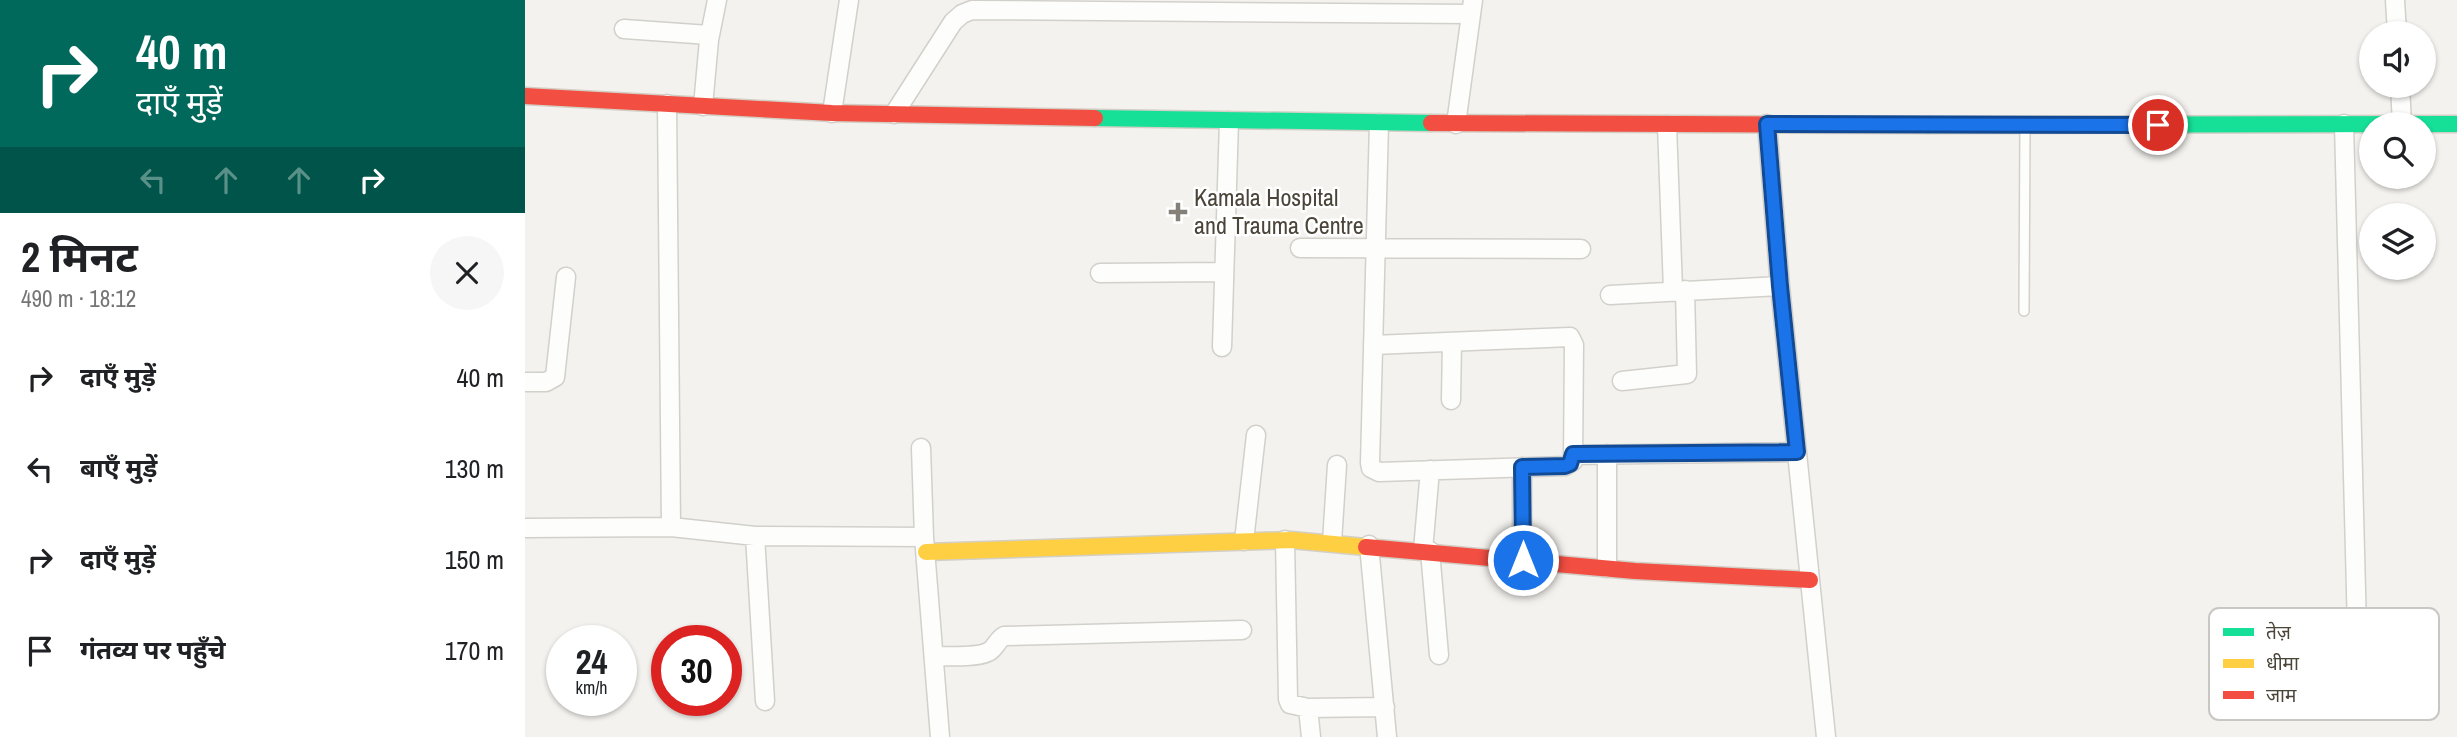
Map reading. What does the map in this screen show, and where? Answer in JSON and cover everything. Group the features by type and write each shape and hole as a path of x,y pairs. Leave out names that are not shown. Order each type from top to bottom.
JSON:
{"main road":[{"path":"525,96 831,113 1229,121 1667,125 2359,124"},
{"path":"2436,124 2457,124"},
{"path":"925,545 1285,540 1369,545 1607,568 1810,580"}],"street":[{"path":"702,106 709,35 717,0"},
{"path":"831,113 849,0"},
{"path":"894,114 953,22 976,0"},
{"path":"2395,0 2396,21"},
{"path":"962,14 972,10 1236,6 1472,7 1456,124"},
{"path":"624,29 709,35"},
{"path":"667,104 671,527"},
{"path":"1222,347 1229,121"},
{"path":"1373,345 1570,337 1574,345 1573,454 1570,464 1379,472 1371,468 1373,345 1379,123"},
{"path":"1767,124 1780,286 1826,737"},
{"path":"2344,124 2356,608"},
{"path":"1622,381 1687,374 1667,125"},
{"path":"1300,248 1581,249"},
{"path":"1100,274 1224,272"},
{"path":"525,382 546,382 555,377 566,278"},
{"path":"1610,295 1780,286"},
{"path":"1451,400 1452,342"},
{"path":"1244,541 1256,435"},
{"path":"921,448 925,545 940,737"},
{"path":"1573,454 1797,452"},
{"path":"1607,454 1607,568"},
{"path":"1332,542 1337,465"},
{"path":"1522,467 1523,560"},
{"path":"1430,470 1426,551 1439,655"},
{"path":"525,528 671,527 755,536 925,545"},
{"path":"755,536 765,701"},
{"path":"1285,540 1288,699 1294,706 1308,708 1385,707"},
{"path":"1369,545 1387,737"},
{"path":"934,656 984,653 992,649 1004,636 1242,630"},
{"path":"1308,708 1311,737"}],"lane":[{"path":"2024,311 2025,125"}],"traffic: fast":[{"path":"1095,118 1431,123"},
{"path":"1928,125 2457,124"}],"traffic: slow":[{"path":"926,552 1291,540 1366,547"}],"traffic: jam":[{"path":"525,96 832,113 1095,118"},
{"path":"1431,123 1928,125"},
{"path":"1366,547 1635,571 1810,580"}],"place":[{"name":"Kamala Hospital and Trauma Centre","path":"1178,212"}],"route":[{"path":"1523,560 1522,467 1565,466 1573,461 1573,454 1797,452 1767,124 2158,125"}]}
